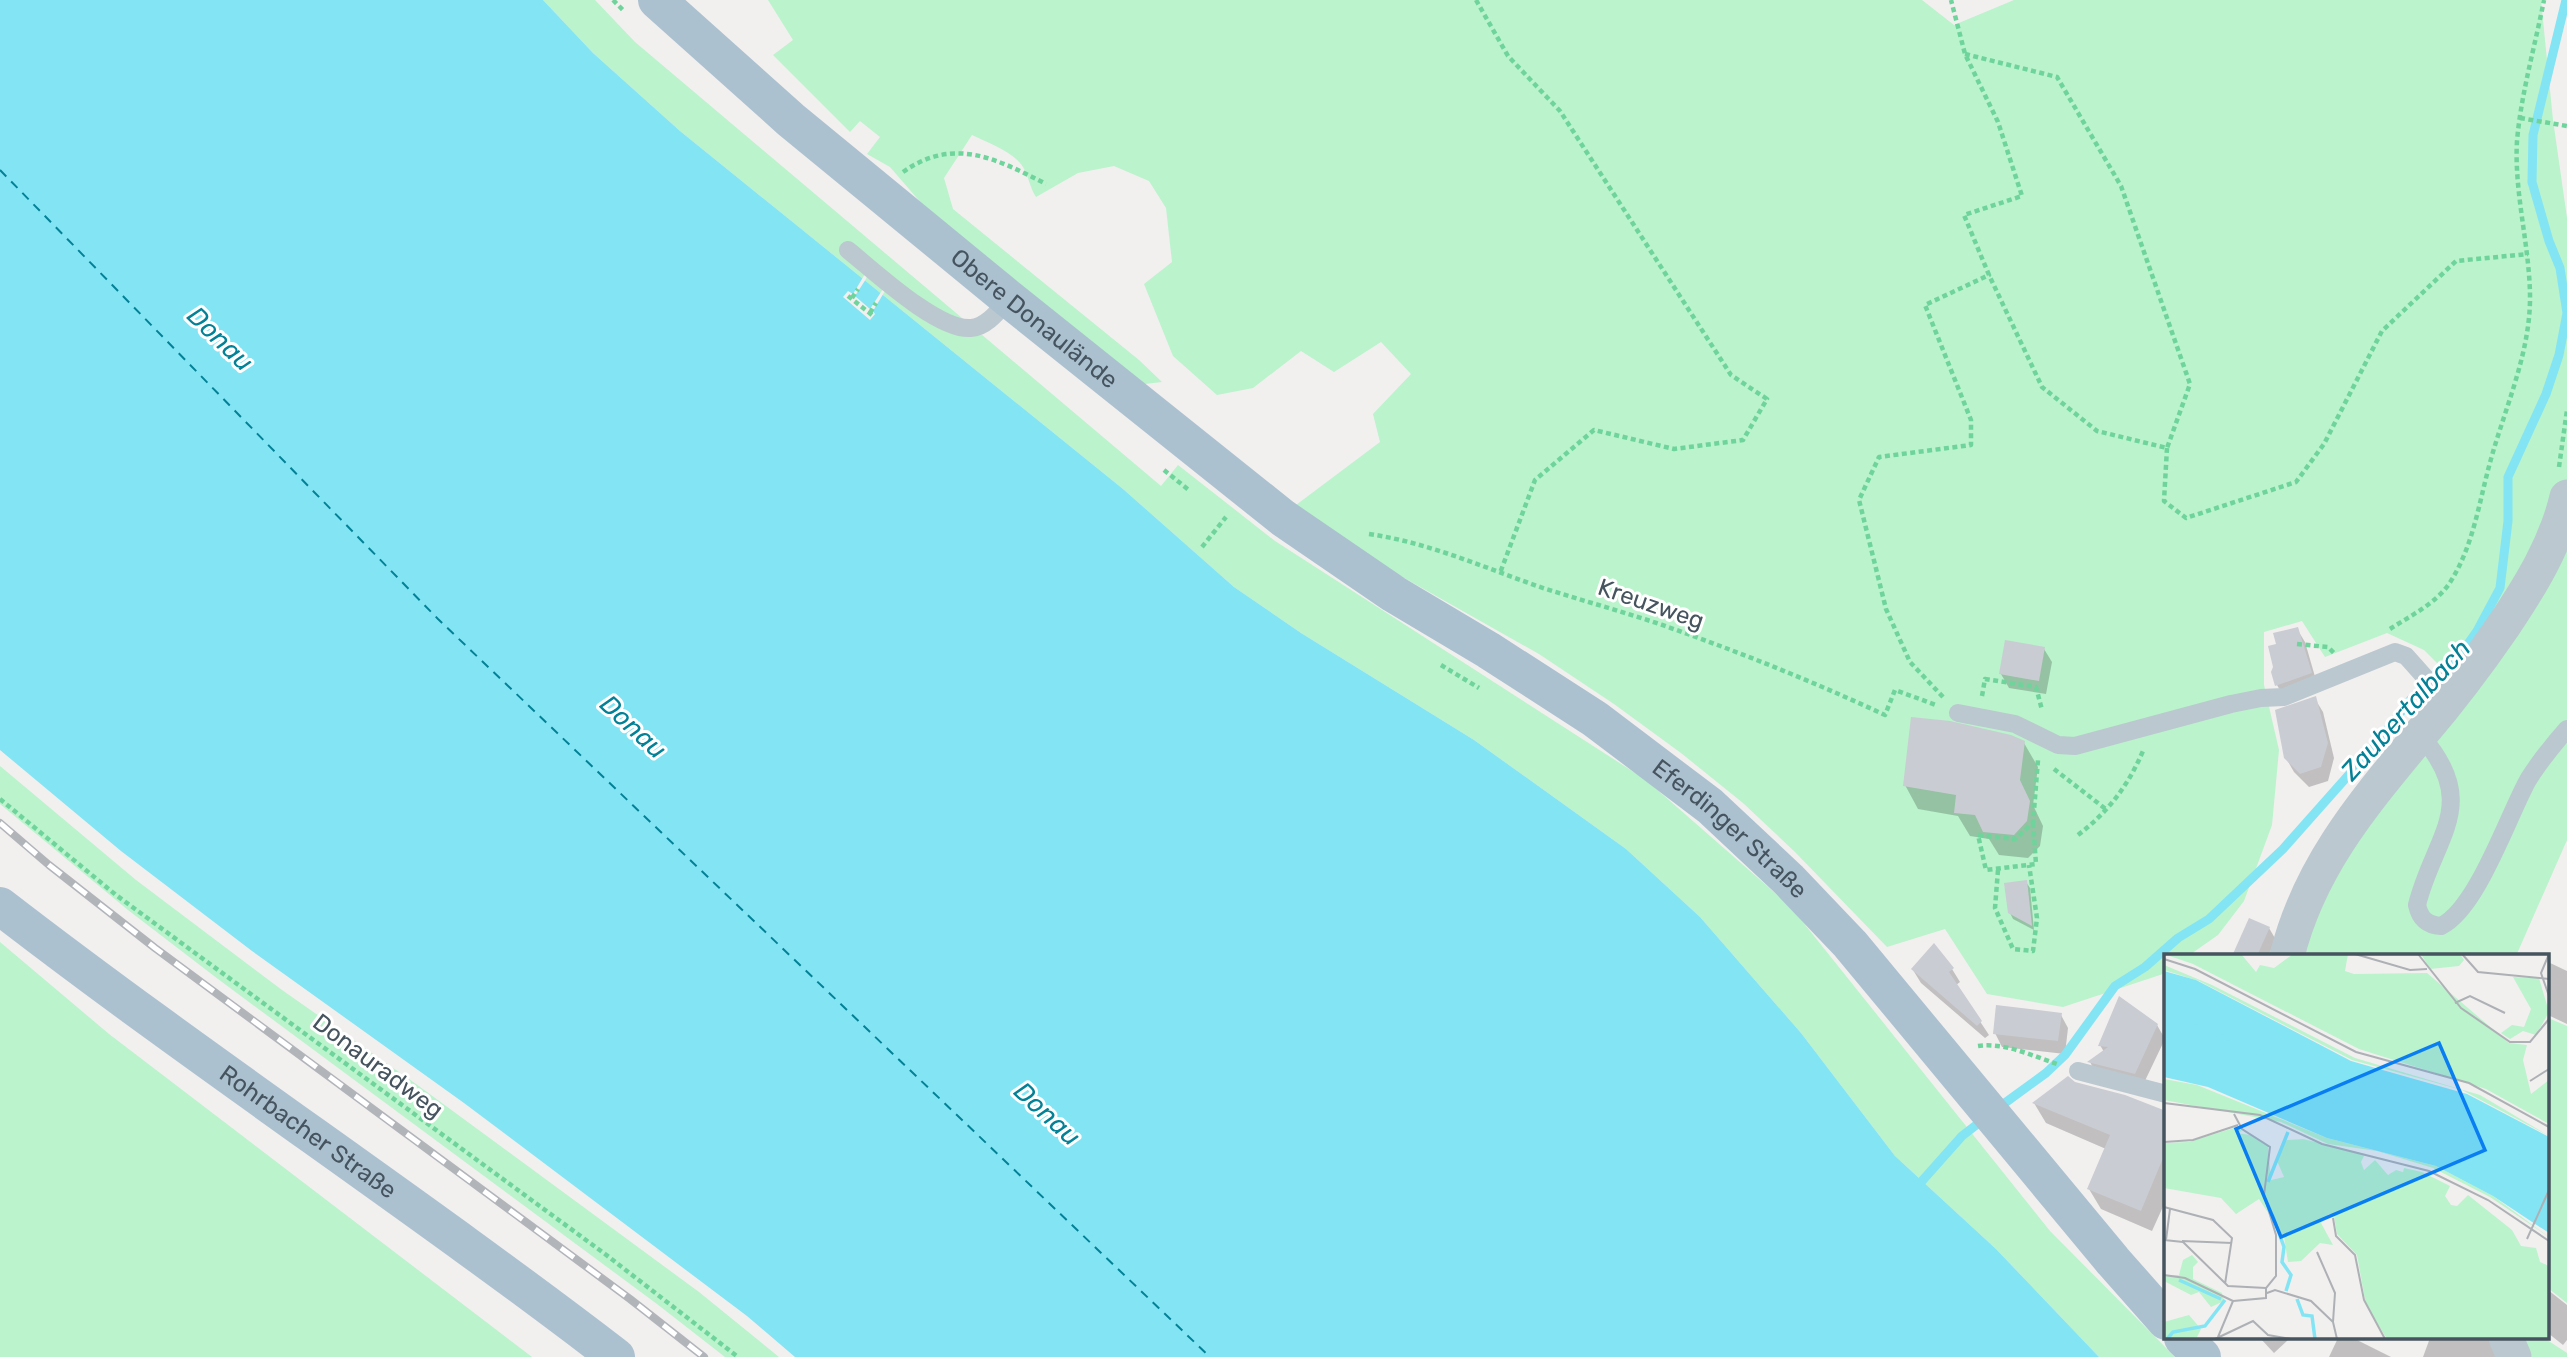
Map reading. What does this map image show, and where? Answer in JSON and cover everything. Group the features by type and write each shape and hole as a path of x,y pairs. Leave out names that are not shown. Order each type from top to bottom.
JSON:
{"main road":[{"name":"Obere Donaulände","path":"657,0 781,111 1236,482 1311,538 1427,614"},
{"name":"Eferdinger Straße","path":"1427,614 1595,719 1710,806 1790,880 1891,991 2113,1261 2164,1319"},
{"name":"Rohrbacher Straße","path":"0,906 66,957 409,1203 617,1357"},
{"path":"2184,1340 2202,1357"}],"street":[{"path":"2288,954 2305,904 2337,841 2361,806 2420,735 2442,695 2492,643 2540,568 2555,536 2567,497"},
{"path":"2507,1340 2514,1357"}],"lane":[{"path":"848,250 922,309 958,325 971,328 992,318 1009,299"},
{"path":"1958,713 2015,723 2066,747 2231,704 2295,694 2390,653 2403,653 2442,695"},
{"path":"2420,735 2437,754 2446,776 2451,800 2450,819 2444,838 2417,905 2425,922 2441,926 2456,915 2474,889 2529,779 2549,749 2567,729"},
{"path":"2078,1071 2164,1093"}],"path":[{"path":"1476,0 1508,56 1560,111 1731,375 1767,399 1743,440 1674,449 1594,430 1535,480 1500,573"},
{"path":"1951,0 1965,54 1998,122 2022,196 1964,215 2042,387 2097,431 2167,449"},
{"path":"2385,632 2428,604 2448,586 2463,559 2477,520 2486,477 2526,341 2530,296 2528,254 2517,161 2520,118 2544,0"},
{"path":"1965,54 2057,77 2121,186 2190,383 2167,449 2164,501 2186,518 2296,482 2324,444 2382,331 2455,261 2528,254"},
{"path":"2520,118 2567,126"},
{"path":"883,195 899,174 915,163 935,155 959,153 985,156 1046,184"},
{"path":"1958,713 1910,662 1886,609 1859,500 1879,457 1972,445 1970,420 1926,304 1989,275"},
{"path":"848,296 872,315"},
{"path":"1163,469 1193,493"},
{"path":"1221,512 1237,524"},
{"path":"1202,547 1227,516"},
{"name":"Kreuzweg","path":"1311,538 1331,528 1437,549 1500,573 1704,640 1885,715 1895,690 1958,713"},
{"path":"2297,644 2329,647 2338,657 2330,661"},
{"path":"1429,658 1488,693"},
{"path":"1985,679 2036,687"},
{"path":"2078,835 2108,810 2137,766 2144,748 2143,729"},
{"path":"2033,823 2015,839 1978,835 1986,870 2036,864 2033,823 2042,735"},
{"path":"2074,783 2108,810"},
{"name":"Donauradweg","path":"0,799 116,895 605,1254 738,1357"},
{"path":"1998,870 1995,908 2013,949 2034,951 2037,918 2029,865"},
{"path":"1973,1048 1992,1046 2040,1058"}],"green space":[{"path":"543,0 595,0 635,42 1161,486 1178,465 1275,541 1646,780 1790,906 2050,1231 2175,1357 2099,1357 1996,1249 1895,1156 1801,1033 1700,917 1626,849 1474,740 1301,633 1234,587 1123,489 680,131 593,53"},
{"path":"768,0 1922,0 1954,25 2014,0 2541,0 2553,120 2567,218 2567,840 2517,954 2303,954 2323,895 2451,677 2424,650 2387,633 2325,657 2302,621 2264,632 2264,685 2279,750 2272,825 2244,901 2218,935 2191,954 2164,954 2163,974 2063,1007 1987,994 1945,929 1887,947 1795,852 1743,803 1681,753 1539,654 1399,575 1292,508 1380,442 1373,414 1411,374 1381,342 1334,372 1301,351 1253,388 1217,395 1173,356 1144,284 1172,262 1166,208 1149,181 1114,166 1078,173 1036,197 1019,161 1000,148 972,135 944,178 953,209 1139,360 1162,382 1136,385 948,234 890,167 867,154 880,137 860,121 850,132 773,55 793,40"},
{"path":"0,766 136,880 282,990 416,1084 699,1292 779,1357 725,1357 218,979 128,910 0,804"},
{"path":"0,942 109,1034 532,1357 0,1357"},
{"path":"2550,1019 2567,1026 2567,1303 2550,1290"},
{"path":"2524,1340 2547,1340 2567,1353 2567,1357 2529,1357"}],"water":[{"name":"Donau","path":"0,0 543,0 593,53 680,131 1123,489 1234,587 1301,633 1474,740 1626,849 1700,917 1801,1033 1895,1156 1996,1249 2099,1357 795,1357 747,1316 464,1103 252,951 121,851 0,750"}],"pier":[{"path":"865,274 866,279 855,296 870,309 883,289 885,291 870,320 843,297 848,291 853,294"}],"building":[{"path":"2298,627 2312,673 2275,686 2268,646 2276,644 2273,633"},
{"path":"2005,640 2045,647 2039,681 1999,674"},
{"path":"2316,696 2328,743 2321,767 2300,774 2284,758 2275,710"},
{"path":"1911,717 1950,721 2011,735 2025,741 2020,780 2030,801 2027,821 2014,835 1983,832 1975,815 1954,813 1956,795 1903,786"},
{"path":"2027,880 2032,926 2008,913 2004,883"},
{"path":"2249,918 2270,927 2258,954 2233,954"},
{"path":"1934,943 1954,968 1949,972 1982,1021 1977,1026 1911,969"},
{"path":"2119,996 2158,1024 2135,1074 2087,1062 2108,1047 2098,1046"},
{"path":"1996,1005 2062,1013 2058,1041 1993,1034"},
{"path":"2068,1076 2075,1082 2125,1095 2164,1110 2164,1156 2141,1211 2087,1189 2110,1135 2032,1103"}],"waterway":[{"name":"Zaubertalbach","path":"1998,1108 2046,1073 2065,1055 2115,986 2145,967 2178,938 2209,919 2283,849 2377,743 2411,699 2435,674 2460,655 2477,631 2500,588 2508,521 2508,477 2546,394 2559,355 2567,313 2560,268 2549,241 2532,182 2533,135 2566,0"},
{"name":"Zaubertalbach","path":"1922,1181 1962,1136 1984,1119"}],"ferry route":[{"path":"0,170 438,619 1210,1357"}],"railway":[{"path":"0,823 155,948 630,1299 704,1357"}]}
